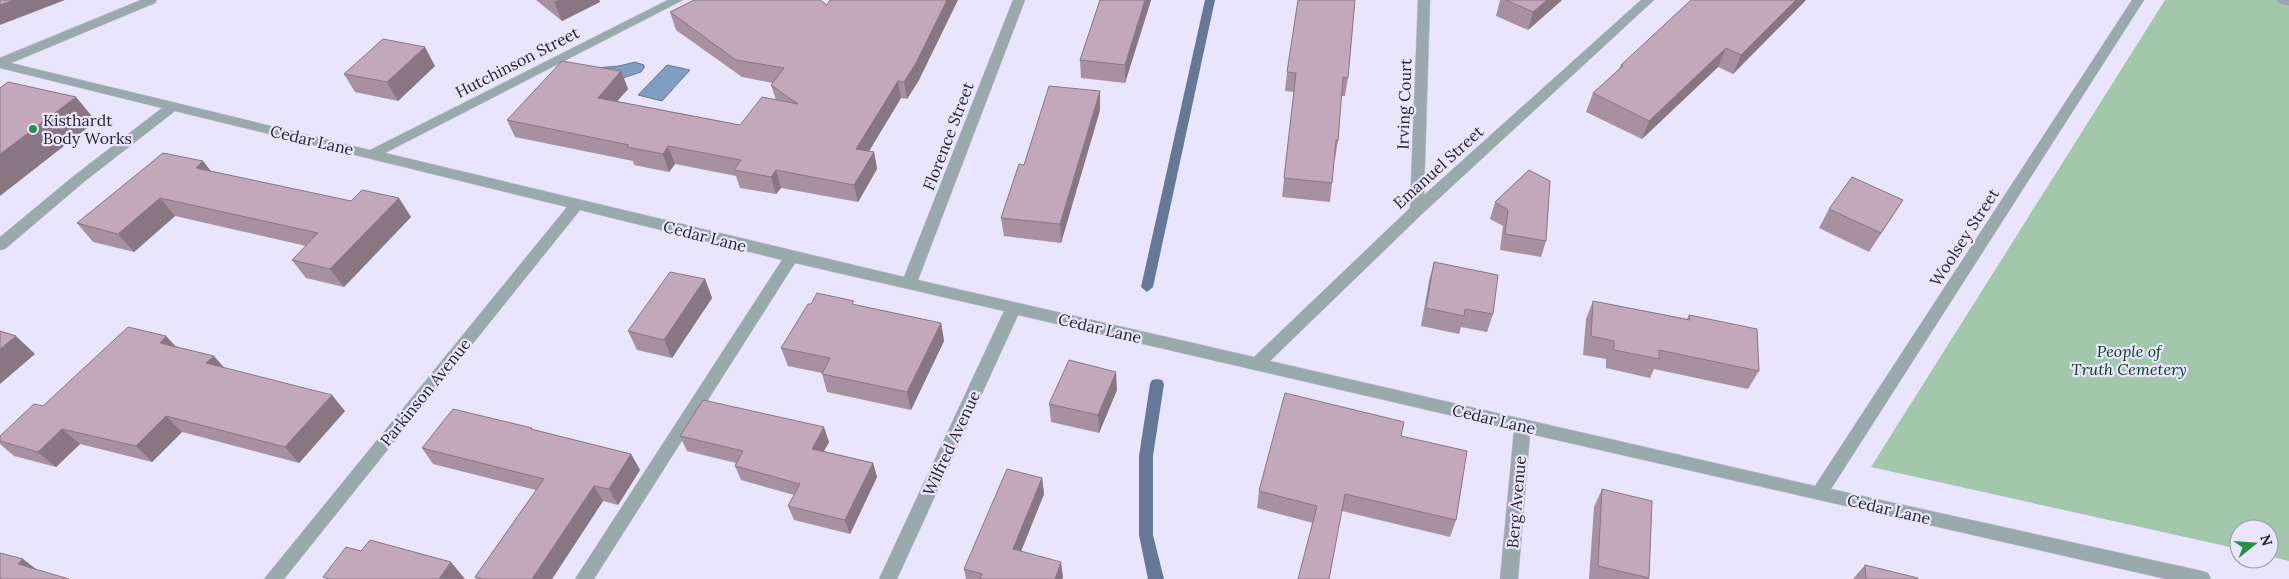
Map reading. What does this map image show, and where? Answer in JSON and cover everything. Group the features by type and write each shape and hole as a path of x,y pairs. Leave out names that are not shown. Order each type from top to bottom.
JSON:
{"street":[{"path":"0,63 151,0"},
{"name":"Hutchinson Street","path":"372,154 677,0"},
{"name":"Florence Street","path":"909,284 1019,0"},
{"name":"Irving Court","path":"1417,210 1424,0"},
{"name":"Emanuel Street","path":"1256,364 1417,210 1648,0"},
{"name":"Woolsey Street","path":"1819,494 2138,0"},
{"path":"2282,0 2289,2"},
{"name":"Cedar Lane","path":"0,63 172,107 909,284 1819,494 2202,579"},
{"path":"0,246 80,178 172,107"},
{"name":"Parkinson Avenue","path":"273,579 577,204"},
{"path":"584,579 791,256"},
{"name":"Wilfred Avenue","path":"888,579 1013,308"},
{"name":"Berg Avenue","path":"1509,579 1523,425"}],"green space":[{"name":"People of Truth Cemetery","path":"2165,0 2289,0 2289,561 2279,558 2279,519 2229,519 2229,547 1871,467"}],"water":[{"path":"635,62 644,65 641,72 617,80 596,68 619,66"},
{"path":"667,65 690,70 662,101 638,95"}],"building":[{"path":"0,0 14,0 0,5"},
{"path":"694,0 820,0 827,5 830,0 947,0 916,63 904,82 898,81 856,149 874,152 854,185 776,170 771,177 734,170 741,160 668,146 663,154 627,147 629,145 507,120 562,61 621,71 598,98 740,125 762,97 798,104 771,85 784,68 736,60 670,12"},
{"path":"1100,0 1145,0 1125,65 1080,60"},
{"path":"1298,0 1355,0 1348,78 1343,77 1338,141 1336,140 1332,183 1284,178 1296,73 1287,72"},
{"path":"1506,0 1547,0 1533,12"},
{"path":"1691,0 1796,0 1741,55 1726,48 1649,121 1593,93 1623,66 1621,65"},
{"path":"383,39 425,47 387,82 344,74"},
{"path":"8,82 76,97 0,154 0,88"},
{"path":"1049,86 1100,91 1060,224 1001,218 1019,164 1024,165"},
{"path":"163,153 203,161 196,168 351,201 362,190 399,198 330,269 292,260 318,233 160,198 118,234 77,223"},
{"path":"1529,170 1550,181 1546,241 1505,234 1508,210 1495,202"},
{"path":"1852,177 1903,200 1881,233 1829,209"},
{"path":"1434,262 1498,275 1493,314 1465,309 1464,316 1426,308"},
{"path":"670,272 705,279 664,340 628,331"},
{"path":"817,293 854,301 852,304 941,323 907,392 822,374 830,358 781,348 808,304 811,304"},
{"path":"1593,301 1690,320 1689,315 1757,329 1759,371 1659,350 1659,359 1614,350 1614,341 1591,336"},
{"path":"128,327 166,336 160,343 214,356 206,363 332,395 285,447 166,416 136,446 62,429 38,452 0,441 0,436 34,404 43,406"},
{"path":"0,331 16,336 0,349"},
{"path":"1069,360 1116,372 1098,415 1049,404"},
{"path":"1285,393 1404,422 1401,436 1467,451 1456,520 1345,494 1329,579 1298,579 1317,506 1259,491"},
{"path":"703,400 824,427 812,449 873,463 845,520 788,506 800,484 735,466 743,451 680,436"},
{"path":"453,409 631,454 609,489 594,486 532,579 483,579 475,577 544,479 422,448"},
{"path":"1007,469 1042,478 1013,549 1061,562 1055,579 980,579 982,574 964,569"},
{"path":"1602,489 1652,501 1649,578 1598,566"},
{"path":"370,540 451,562 439,579 329,579 323,577 346,547 361,551"},
{"path":"0,553 23,559 18,564 69,579 0,579"},
{"path":"1865,565 1918,578 1918,579 1866,579"}],"waterway":[{"path":"1147,287 1210,0"},
{"path":"1156,579 1146,535 1146,456 1157,384"}],"place":[{"name":"Kisthardt Body Works","path":"33,129"}]}
